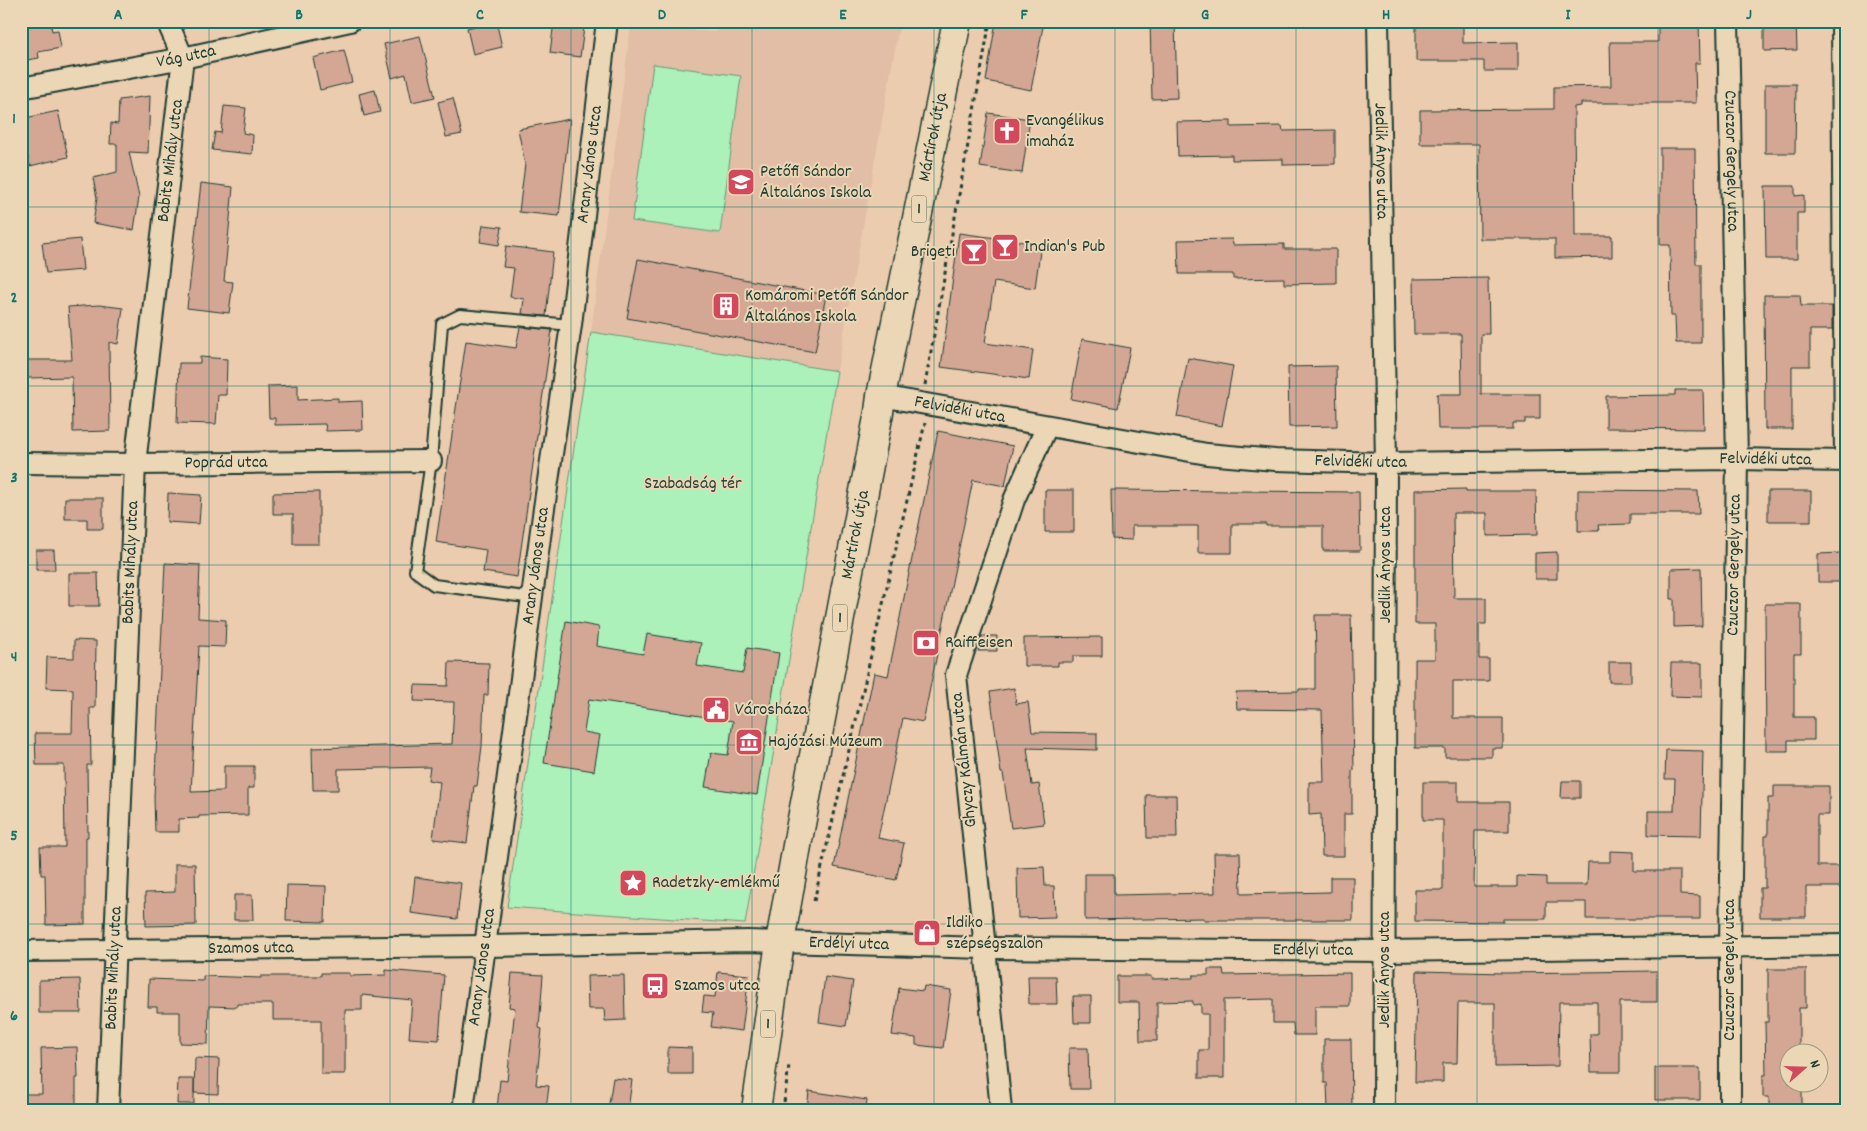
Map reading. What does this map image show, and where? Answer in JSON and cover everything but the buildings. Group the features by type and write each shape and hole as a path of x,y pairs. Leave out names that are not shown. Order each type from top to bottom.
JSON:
{"main road":[{"name":"Mártírok útja","path":"756,1110 780,942 800,830 880,412 881,396 957,21"}],"street":[{"path":"167,21 183,58"},
{"name":"Vág utca","path":"21,88 183,58 350,21"},
{"name":"Arany János utca","path":"464,1110 533,598 542,515 571,325 607,21"},
{"name":"Jedlik Ányos utca","path":"1378,21 1386,463 1384,1110"},
{"name":"Czuczor Gergely utca","path":"1728,21 1737,459 1730,945 1730,1110"},
{"path":"1842,21 1845,461"},
{"name":"Babits Mihály utca","path":"108,1110 135,464 183,58"},
{"name":"Felvidéki utca","path":"881,396 1207,454 1275,460 1386,463 1737,459 1845,461"},
{"name":"Ghyczy Kálmán utca","path":"1001,1110 956,675 1014,500 1047,426"},
{"name":"Poprád utca","path":"21,463 135,464 431,461"},
{"name":"Szamos utca","path":"21,951 780,942"},
{"name":"Erdélyi utca","path":"780,942 985,948 1384,951 1730,945 1846,945"}],"lane":[{"path":"533,598 434,585 415,572 431,461 442,324 460,315 571,325"}],"path":[{"path":"813,904 926,419 922,404 990,21"},
{"path":"783,1110 790,1061"}],"shaded area":[{"name":"Petőfi Sándor Általános Iskola","path":"752,21 900,21 837,371 591,332 631,24 713,32"}],"green space":[{"path":"653,64 741,76 720,233 632,221"},
{"name":"Szabadság tér","path":"591,332 837,371 745,924 507,907"}],"place":[{"name":"Evangélikus imaház","path":"1007,131"},
{"name":"Petőfi Sándor Általános Iskola","path":"741,182"},
{"name":"Indian's Pub","path":"1005,247"},
{"name":"Brigeti","path":"974,252"},
{"name":"Komáromi Petőfi Sándor Általános Iskola","path":"726,306"},
{"name":"Raiffeisen","path":"926,643"},
{"name":"Városháza","path":"716,710"},
{"name":"Hajózási Múzeum","path":"749,742"},
{"name":"Radetzky-emlékmű","path":"633,883"},
{"name":"Ildiko szépségszalon","path":"927,933"},
{"name":"Szamos utca","path":"655,986"}]}
